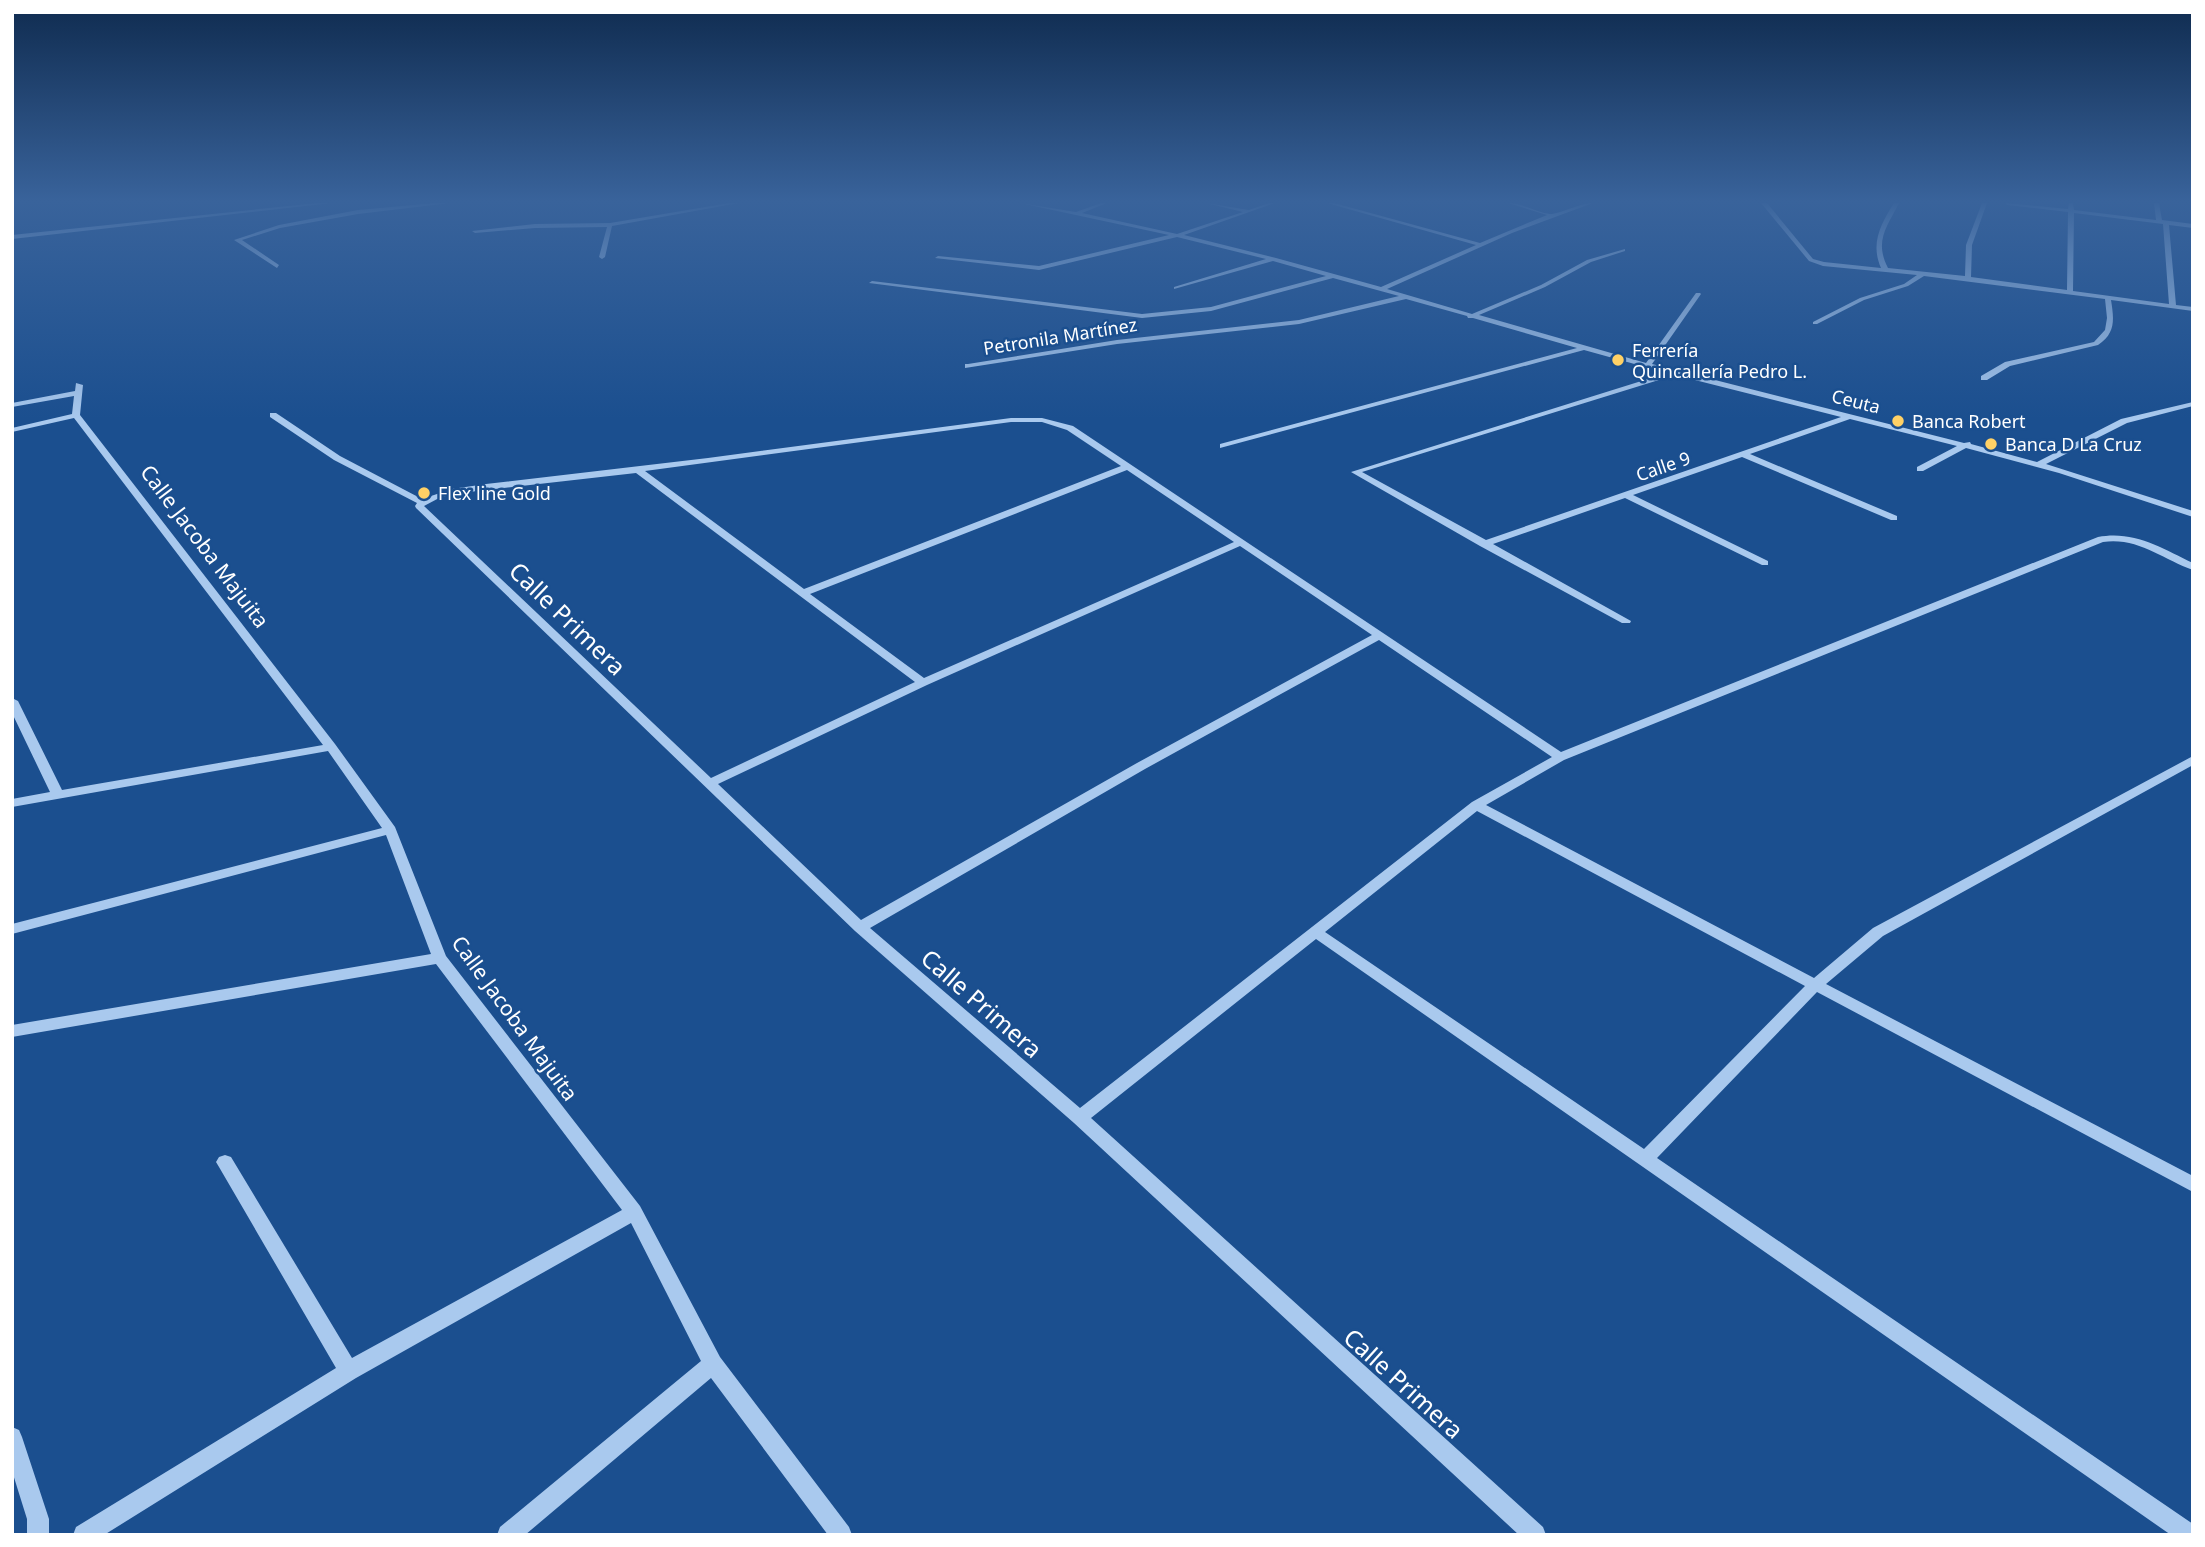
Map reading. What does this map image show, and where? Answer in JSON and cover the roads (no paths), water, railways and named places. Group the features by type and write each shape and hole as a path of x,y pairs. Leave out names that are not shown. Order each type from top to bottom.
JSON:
{"street":[{"path":"1176,288 1219,275"},
{"path":"1380,290 1415,275"},
{"path":"1470,317 1563,275"},
{"path":"1815,323 1861,299 1906,285 1921,275"},
{"path":"1943,275 2193,309"},
{"path":"2070,275 2070,292"},
{"path":"2169,275 2173,307"},
{"path":"872,283 1118,316 1154,316 1211,309 1333,276"},
{"name":"Ceuta","path":"1333,276 1583,349 2040,464 2193,514"},
{"path":"1647,366 1698,295"},
{"name":"Petronila Martínez","path":"968,366 1116,342 1299,322 1405,297"},
{"path":"1984,378 2008,365 2096,344 2106,338 2110,332 2108,298"},
{"path":"1223,446 1583,349"},
{"path":"1626,621 1355,472 1674,373"},
{"path":"12,405 79,389 76,415 12,430"},
{"path":"2040,464 2124,421 2193,404"},
{"name":"Calle Jacoba Majuita","path":"76,415 331,747 390,830 440,958 634,1212 713,1364 841,1535"},
{"path":"273,415 337,458 426,500 480,488 1032,420 1070,428 1560,757"},
{"name":"Calle 9","path":"1483,544 1852,416"},
{"path":"1920,468 1967,444"},
{"path":"1745,455 1894,518"},
{"path":"803,593 1126,467"},
{"path":"638,470 923,683"},
{"path":"1626,495 1765,563"},
{"name":"Calle Primera","path":"426,500 419,506 860,927 1080,1118 1535,1535"},
{"path":"1080,1118 1476,805 1560,757 2101,539 2114,536 2132,539 2193,567"},
{"path":"709,784 923,683 1240,543"},
{"path":"860,927 1141,766 1378,636"},
{"path":"12,701 58,795"},
{"path":"12,803 331,747"},
{"path":"1646,1159 1814,986 1878,932 2193,760"},
{"path":"1476,805 2193,1185"},
{"path":"12,929 390,830"},
{"path":"1315,932 2190,1535"},
{"path":"12,1031 440,958"},
{"path":"225,1162 349,1371"},
{"path":"84,1535 349,1371 634,1212"},
{"path":"508,1535 713,1364"},
{"path":"12,1437 38,1519 38,1535"}],"place":[{"name":"Ferrería Quincallería Pedro L.","path":"1618,360"},
{"name":"Banca Robert","path":"1898,421"},
{"name":"Banca D La Cruz","path":"1991,444"},
{"name":"Flex line Gold","path":"424,493"}]}
